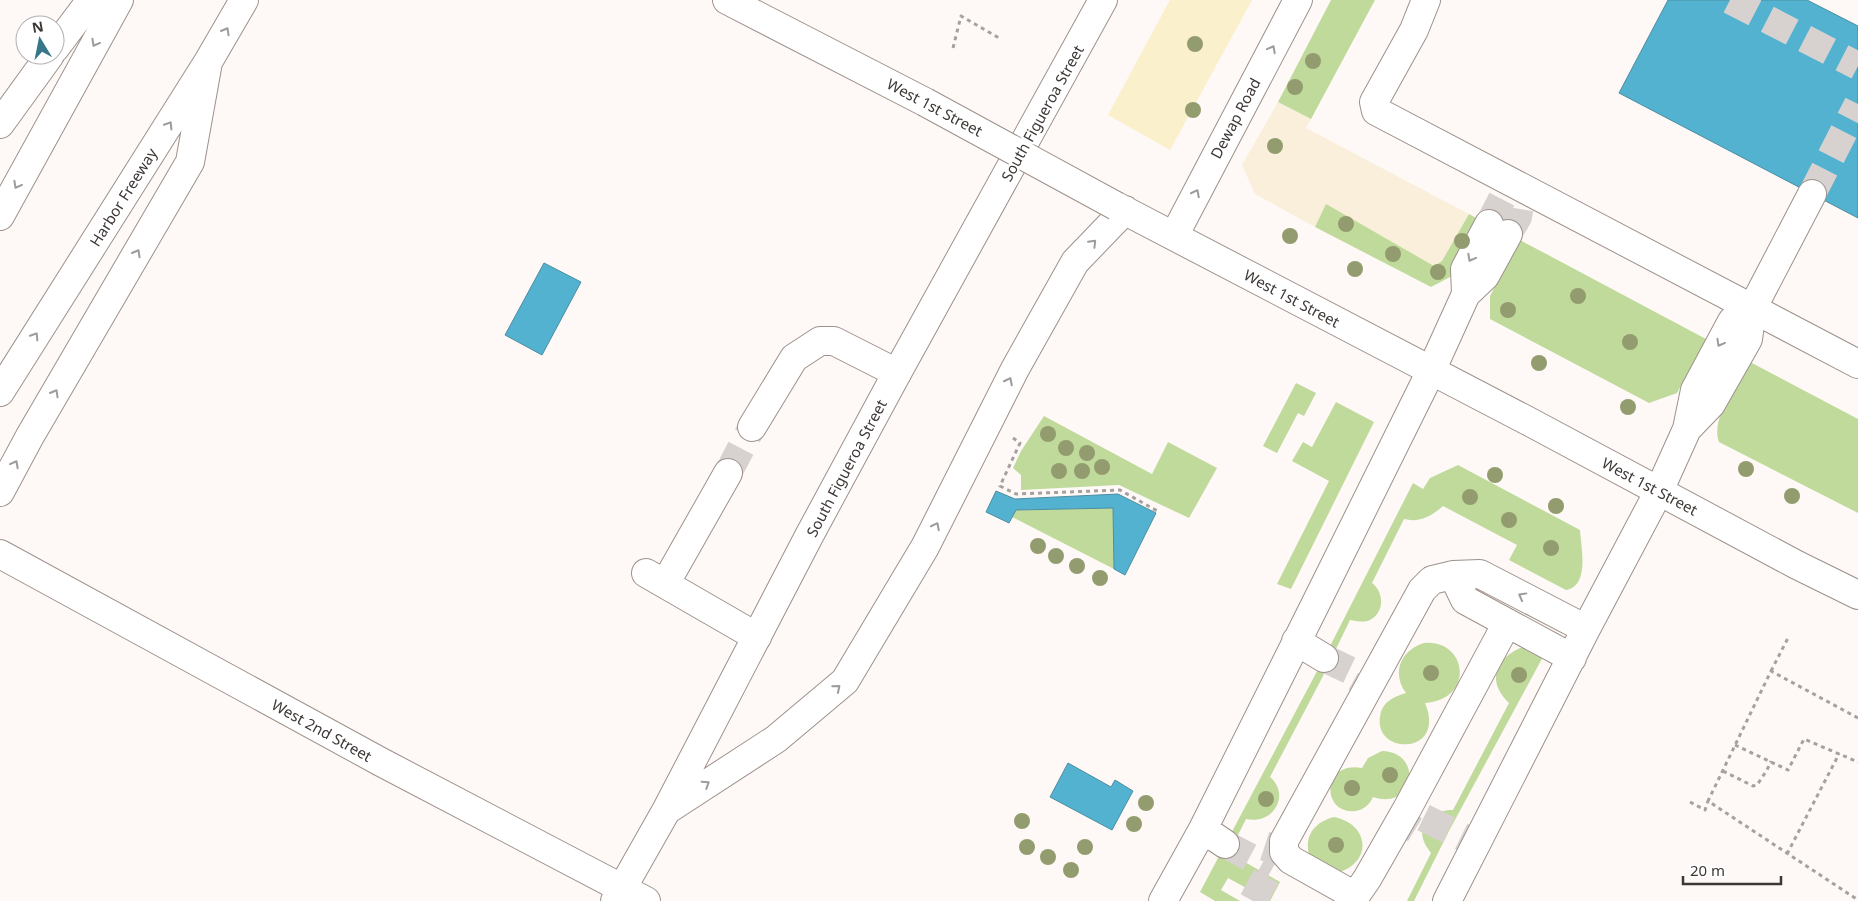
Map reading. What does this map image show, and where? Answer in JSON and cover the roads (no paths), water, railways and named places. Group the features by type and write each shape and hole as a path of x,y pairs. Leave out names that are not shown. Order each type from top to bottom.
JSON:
{"main road":[{"path":"65,35 91,0"},
{"path":"0,216 119,0"},
{"name":"Harbor Freeway","path":"0,392 208,62 244,0"},
{"name":"West 1st Street","path":"726,0 925,102 1121,208 1797,565 1858,595"},
{"name":"South Figueroa Street","path":"619,894 666,811 809,536 897,373 1103,0"},
{"name":"Dewap Road","path":"1174,236 1298,0"},
{"path":"1426,0 1414,30 1374,102 1376,111 1858,364"},
{"path":"0,492 30,436 190,162 208,62"},
{"path":"0,124 43,65"},
{"path":"0,119 21,94"},
{"path":"1447,901 1659,491 1687,429 1695,390 1732,321 1752,309 1812,194"},
{"path":"666,811 776,738 845,681 925,548 1015,370 1075,262 1121,208"},
{"path":"1163,901 1214,836 1296,641 1431,371 1466,294 1465,269 1499,229"},
{"path":"752,427 794,358 820,340 834,341 897,373"},
{"path":"728,473 655,578 757,636"},
{"name":"West 2nd Street","path":"0,554 619,894 646,901"},
{"path":"1507,623 1408,809 1368,879 1358,892 1348,892 1291,860 1284,852 1284,841 1422,590 1432,580 1453,575 1480,574 1586,630"},
{"path":"1453,575 1465,600 1572,658"},
{"path":"1296,641 1324,658"}],"water":[{"path":"1668,0 1807,0 1858,26 1858,218 1619,93"},
{"path":"544,263 581,282 542,355 505,335"},
{"path":"996,491 1015,499 1118,494 1156,513 1125,575 1114,569 1113,508 1016,510 1009,523 986,512"},
{"path":"1068,763 1111,787 1115,780 1133,791 1112,830 1050,797"}],"tunnel":[{"path":"1730,0 1858,66"},
{"path":"1812,194 1858,104"},
{"path":"1489,224 1502,199 1523,187"},
{"path":"1508,234 1518,217 1523,187"},
{"path":"728,473 752,427"},
{"path":"1324,658 1370,680 1357,703"},
{"path":"1396,834 1410,811 1477,844"},
{"path":"1253,901 1272,869 1288,826"},
{"path":"1225,844 1272,869"}]}
